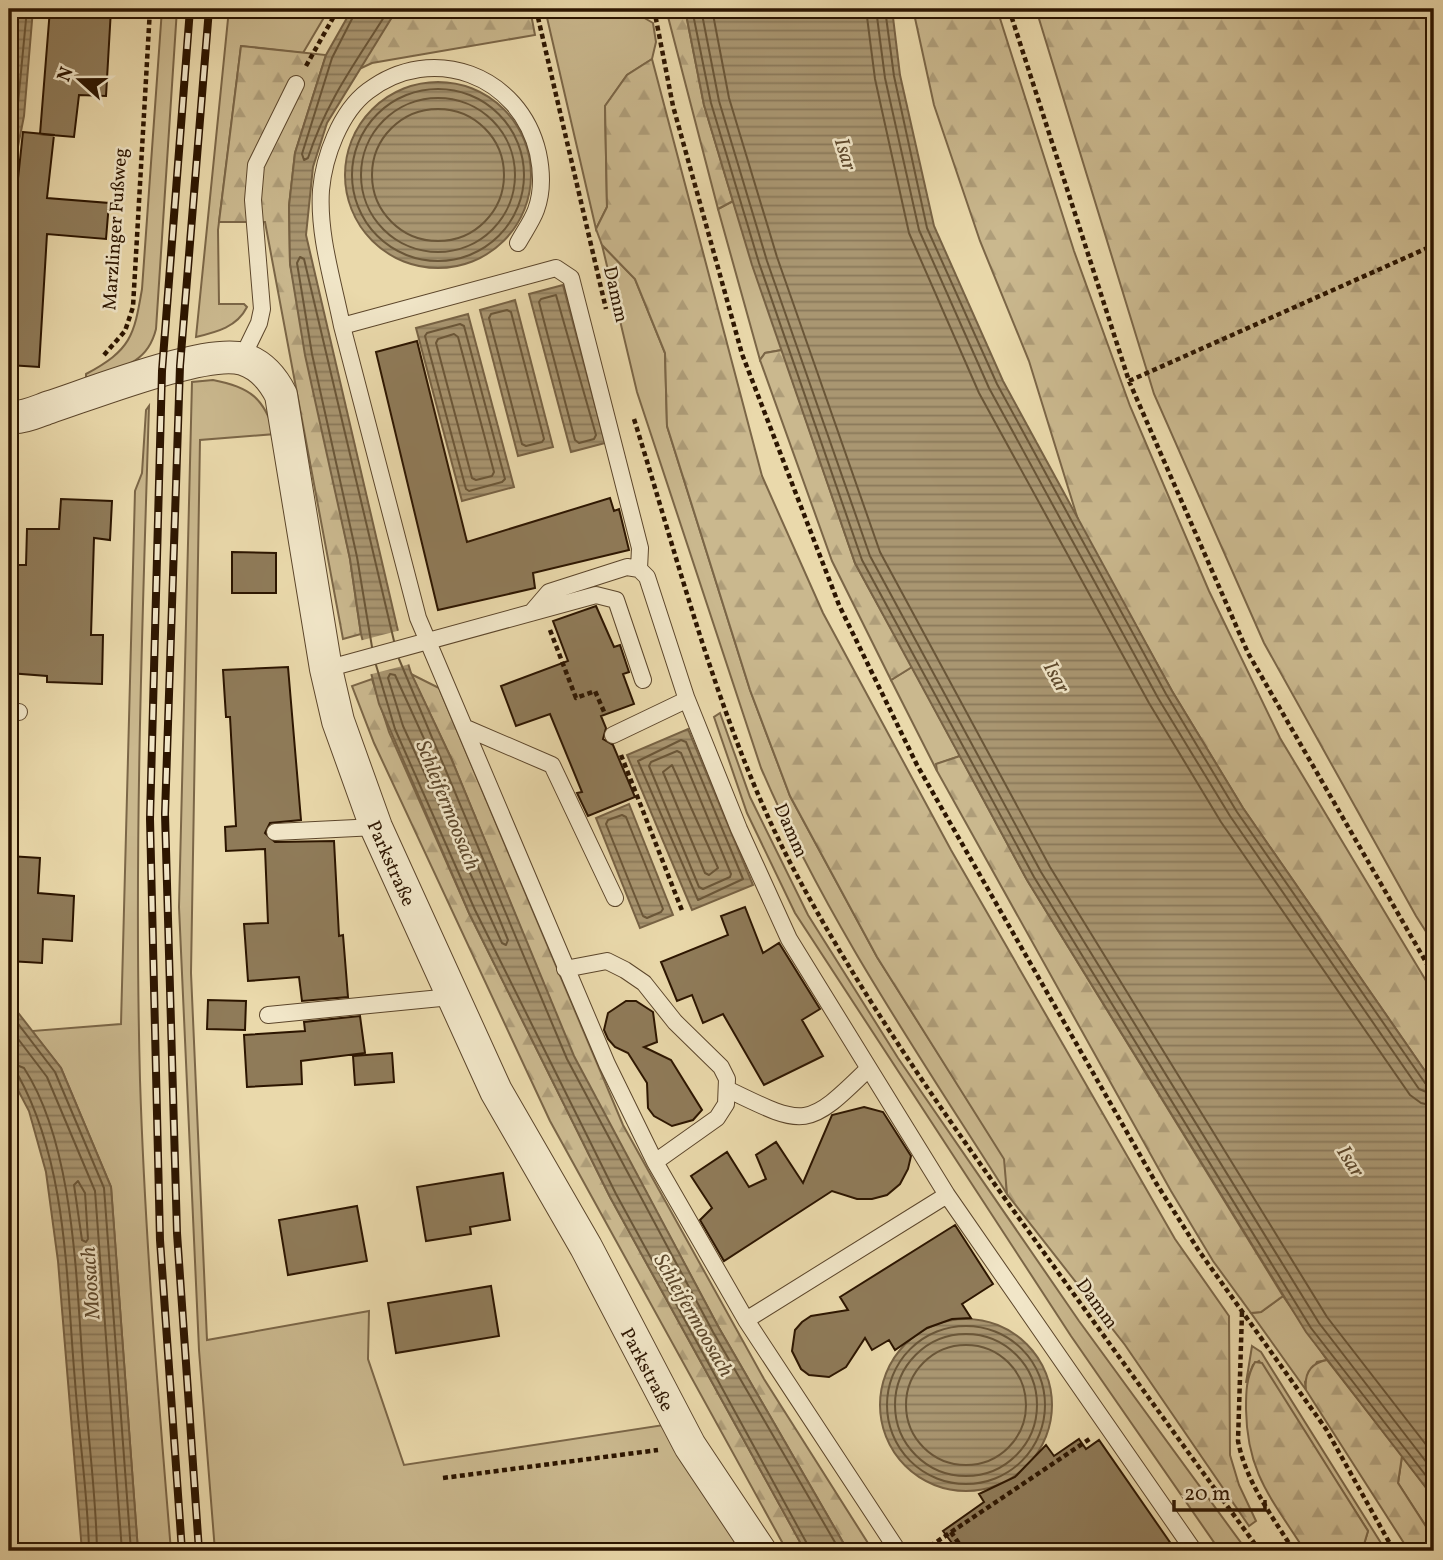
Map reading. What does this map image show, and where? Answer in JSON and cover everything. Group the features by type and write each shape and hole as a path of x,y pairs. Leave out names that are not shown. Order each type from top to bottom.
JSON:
{"street":[{"path":"10,423 180,366 222,358 242,358"},
{"name":"Parkstraße","path":"242,358 258,366 273,379 281,395 326,669 338,721 376,827 496,1091 586,1247 690,1446 760,1551"}],"lane":[{"path":"518,243 536,210 542,174 532,129 511,98 480,77 444,67 400,73 367,92 345,118 330,150 321,187 320,223 342,326 418,618 565,969 655,1162 746,1320 898,1551"},
{"path":"242,358 260,323 262,309 253,200 256,165 296,84"},
{"path":"342,326 546,270 556,268 565,271 571,278 640,548 639,569"},
{"path":"537,612 549,592 628,567 639,569 647,577 686,696 739,829 789,939 947,1195 1194,1551"},
{"path":"326,669 596,595 616,600 643,680"},
{"path":"613,735 684,701 686,696"},
{"path":"466,728 552,765 615,898"},
{"path":"275,832 376,827"},
{"path":"565,969 607,961 644,983 675,1023 721,1067 729,1090 726,1104 717,1118 655,1162"},
{"path":"268,1015 451,997"},
{"path":"729,1090 769,1110 801,1119 817,1115 868,1069"},
{"path":"746,1320 947,1195"}],"path":[{"name":"Marzlinger Fußweg","path":"93,360 104,355 125,331 133,307 150,9"},
{"path":"296,84 338,9"},
{"name":"Damm","path":"536,9 609,322"},
{"path":"654,9 680,132 738,341 839,605 917,765 1163,1195 1326,1430 1394,1551"},
{"path":"1009,9 1129,381 1248,653 1434,976"},
{"path":"1129,381 1434,245"},
{"name":"Damm","path":"633,416 699,628 747,766 793,868 852,971 950,1122 1260,1551"},
{"path":"537,612 576,698 595,691 605,715"},
{"path":"613,735 683,913"},
{"path":"1242,1311 1238,1441 1241,1457 1248,1476 1294,1551"},
{"path":"923,1551 1083,1444"},
{"path":"443,1478 690,1446"},
{"path":"951,1532 964,1551"}],"green space":[{"path":"162,9 177,9 156,329 146,351 130,364 86,378 86,374 113,357 128,340 139,305"},
{"path":"229,9 329,9 303,53 241,46 218,230 219,304 244,304 247,307 232,324 219,331 196,337"},
{"path":"397,9 530,9 535,35 372,63 357,70"},
{"path":"545,9 629,9 653,23 656,42 652,59 627,75 605,106 607,207 596,229"},
{"path":"666,9 685,9 704,105 733,201 718,209"},
{"path":"913,9 997,9 1074,251 1130,406 1209,591 1280,738 1434,994 1434,1084 1243,808 1172,691 1079,523 1029,361 980,241 934,105"},
{"path":"1036,9 1434,9 1434,944 1264,643 1154,394"},
{"path":"241,46 326,55 295,153 289,206 290,264 350,559 361,634 343,639 265,222 219,222"},
{"path":"652,59 762,476 823,613 951,850 1175,1239 1229,1316 1230,1455 1239,1485 1256,1521 1249,1526 1125,1345 1007,1194 1004,1159 877,957 790,796 750,690 667,426 665,353 635,279 602,245 596,229 607,207 605,106 627,75"},
{"path":"733,201 782,350 765,353 760,360 718,209"},
{"path":"602,245 635,279 665,353 667,426 750,690 790,796 877,957 1005,1159 1007,1194 844,933 814,879 761,768 637,392"},
{"path":"782,350 855,563 912,667 891,680 832,561 760,360 765,353"},
{"path":"213,380 237,386 254,396 266,411 275,434 200,440 191,973 207,1340 369,1311 368,1359 404,1465 670,1424 743,1550 215,1551 199,1350 179,907 192,382"},
{"path":"149,406 140,743 138,996 149,1257 171,1551 138,1551 111,1187 61,1068 32,1031 121,1024 135,491 142,473 146,410"},
{"path":"912,667 960,756 937,764 937,771 891,680"},
{"path":"411,674 439,688 623,1125 764,1379 873,1551 848,1551 719,1328 573,1056 451,758"},
{"path":"372,679 389,732 469,913 610,1197 805,1551 787,1551 550,1121 374,743 352,686"},
{"path":"720,713 750,797 808,915 898,1058 1079,1321 1247,1551 1220,1551 1071,1336 795,913 747,813 714,717"},
{"path":"960,756 1027,880 1283,1296 1261,1312 1251,1313 1213,1261 1171,1191 937,771 936,764"},
{"path":"1283,1296 1327,1360 1317,1362 1305,1382 1306,1390 1251,1313 1261,1312"},
{"path":"1252,1346 1261,1352 1386,1551 1362,1551 1368,1531 1259,1361 1253,1365 1246,1383"},
{"path":"1327,1360 1402,1456 1398,1483 1434,1539 1434,1551 1409,1551 1306,1390 1306,1379 1310,1370"},
{"path":"1255,1362 1262,1363 1368,1531 1362,1551 1305,1551 1272,1500 1256,1469 1247,1432 1246,1391"},
{"path":"1402,1456 1434,1498 1434,1539 1398,1483"}],"water":[{"path":"9,9 33,9 24,116 9,192"},
{"name":"Schleifermoosach","path":"352,9 397,9 327,123 313,167 306,235 398,631 411,673 451,758 574,1056 719,1328 848,1551 805,1551 800,1542 610,1197 469,913 379,704 361,634 350,559 305,355 290,264 289,206 295,153 326,55"},
{"name":"Isar","path":"685,9 892,9 900,75 934,226 1003,381 1172,691 1243,808 1434,1084 1434,1498 1306,1332 1027,880 855,563 752,265 704,105"},
{"path":"438,82 473,89 503,110 524,140 531,175 524,210 503,240 473,261 438,268 403,261 373,240 352,210 345,175 352,140 373,110 403,89"},
{"path":"563,285 605,443 571,452 529,294"},
{"path":"515,300 553,447 518,456 480,310"},
{"path":"468,314 514,487 462,501 416,328"},
{"path":"688,729 753,885 692,910 627,755"},
{"path":"629,804 673,915 640,928 596,818"},
{"name":"Moosach","path":"9,1001 61,1068 111,1187 138,1551 82,1551 58,1261 46,1172 29,1111 9,1073"},
{"path":"966,1319 999,1325 1027,1344 1046,1372 1052,1405 1046,1438 1027,1466 999,1485 966,1491 933,1485 905,1466 886,1438 880,1405 886,1372 905,1344 933,1325"}],"pier":[{"path":"401,630 410,664 368,675 359,641"}],"building":[{"path":"50,9 111,9 106,96 79,95 74,137 40,134"},
{"path":"23,132 54,135 47,198 109,203 106,239 47,234 39,367 9,365 9,262"},
{"path":"417,341 467,542 610,498 614,511 619,509 629,550 533,573 535,588 438,610 376,352"},
{"path":"61,499 112,501 110,540 94,538 91,635 103,635 102,684 47,682 47,676 9,673 9,565 26,565 27,529 59,529"},
{"path":"232,552 276,553 276,593 232,593"},
{"path":"596,606 614,647 620,645 629,672 623,674 634,704 601,716 606,728 603,739 613,745 635,797 588,816 577,793 582,792 550,714 516,726 501,686 568,661 553,621"},
{"path":"288,667 301,820 270,823 265,833 275,842 334,841 339,936 343,935 348,997 302,1001 299,977 248,981 244,924 268,923 265,849 226,851 225,827 236,826 230,717 226,717 223,670"},
{"path":"9,856 40,858 38,893 74,896 72,941 43,939 42,963 9,961"},
{"path":"745,907 763,953 779,943 820,1009 802,1020 823,1056 764,1085 723,1014 703,1023 692,995 677,1001 661,962 728,935 721,916"},
{"path":"208,1000 246,1001 245,1030 207,1029"},
{"path":"626,1001 636,1001 653,1012 657,1042 644,1047 671,1060 702,1110 693,1120 672,1126 654,1116 648,1108 647,1083 628,1053 615,1047 608,1039 604,1030 608,1013"},
{"path":"360,1016 365,1053 301,1061 302,1084 247,1087 244,1035 305,1031 304,1022"},
{"path":"392,1053 394,1082 355,1085 353,1056"},
{"path":"864,1107 883,1112 911,1156 900,1184 887,1195 872,1199 857,1199 832,1191 724,1261 700,1220 712,1208 691,1176 727,1152 749,1187 766,1179 756,1155 776,1142 803,1183 832,1115"},
{"path":"503,1173 510,1220 470,1227 471,1234 426,1241 417,1187"},
{"path":"357,1206 367,1261 288,1275 279,1220"},
{"path":"955,1225 993,1284 962,1304 971,1318 952,1319 927,1328 895,1350 889,1340 872,1350 865,1338 846,1367 829,1377 809,1375 801,1369 792,1351 795,1330 802,1322 811,1316 848,1310 840,1297"},
{"path":"491,1286 499,1336 396,1353 388,1303"},
{"path":"1079,1439 1086,1449 1099,1440 1176,1551 958,1551 943,1531 984,1502 979,1494 1015,1477 1046,1445 1054,1456"}],"railway":[{"path":"182,1551 160,1240 150,819 162,371 190,9"},
{"path":"199,1551 177,1233 165,814 180,366 209,9"}]}
